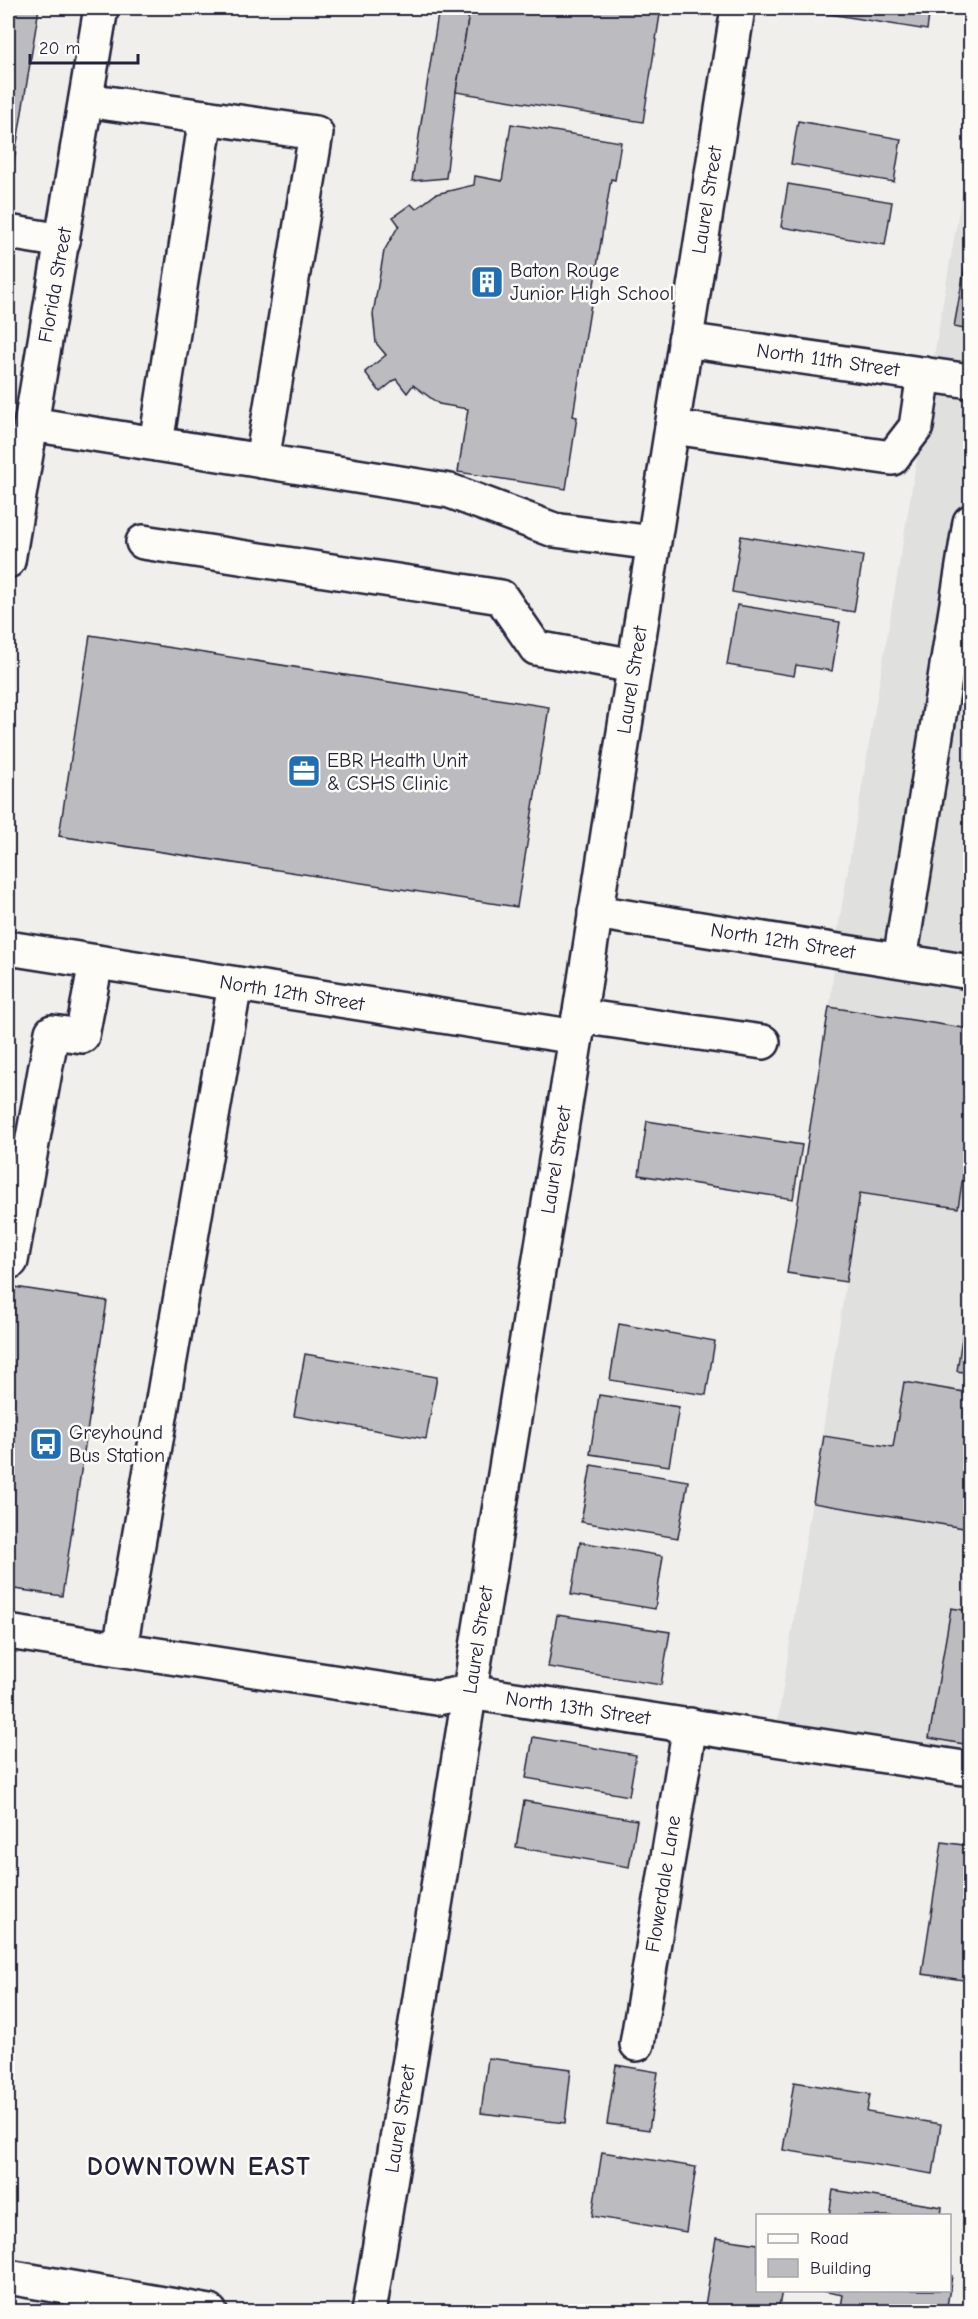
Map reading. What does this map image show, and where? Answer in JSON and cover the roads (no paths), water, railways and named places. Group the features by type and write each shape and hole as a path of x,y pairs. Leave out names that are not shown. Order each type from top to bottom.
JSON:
{"street":[{"name":"Florida Street","path":"8,561 101,8"},
{"name":"Laurel Street","path":"369,2312 577,1026 738,8"},
{"path":"86,100 316,133 262,460"},
{"path":"156,444 206,117"},
{"path":"8,232 63,241"},
{"name":"North 11th Street","path":"685,340 970,381"},
{"path":"672,427 892,458 916,427 924,374"},
{"path":"32,424 450,491 554,530 653,543"},
{"path":"900,960 965,592 970,522"},
{"path":"143,542 501,597 536,648 634,666"},
{"name":"North 12th Street","path":"595,912 970,972"},
{"name":"North 12th Street","path":"8,948 235,984 577,1026 763,1042"},
{"path":"8,1261 11,1261 52,1032 82,1036 96,962"},
{"path":"120,1648 235,984"},
{"name":"North 13th Street","path":"8,1632 437,1698 469,1692 970,1769"},
{"name":"Flowerdale Lane","path":"637,2044 690,1725"},
{"path":"8,2277 61,2299 210,2312"}],"place":[{"name":"Baton Rouge Junior High School","path":"487,282"},
{"name":"EBR Health Unit & CSHS Clinic","path":"304,771"},
{"name":"Greyhound Bus Station","path":"46,1444"}],"district":[{"name":"DOWNTOWN EAST","path":"199,2167"}]}
